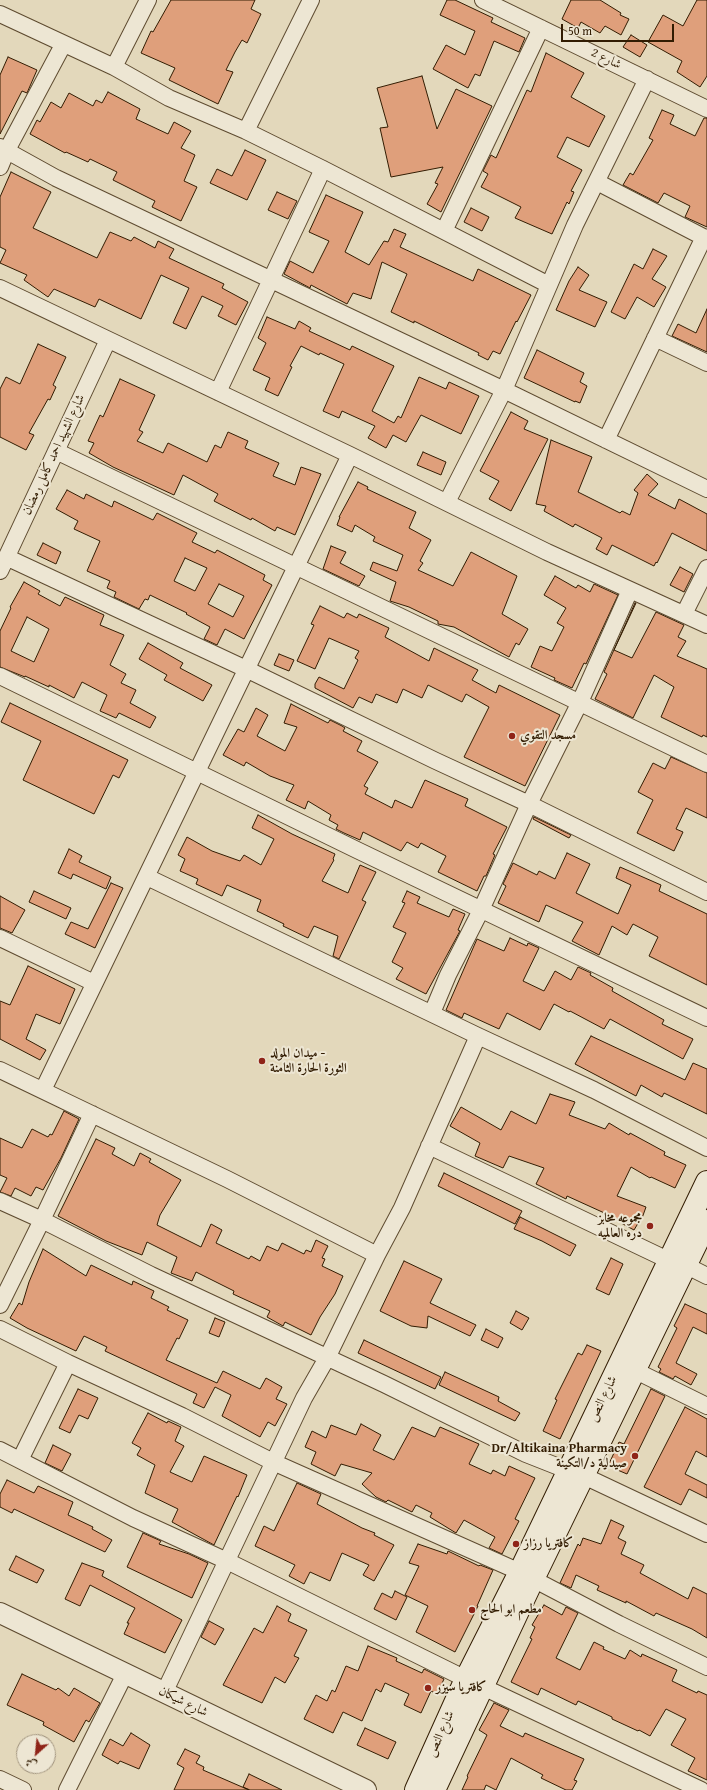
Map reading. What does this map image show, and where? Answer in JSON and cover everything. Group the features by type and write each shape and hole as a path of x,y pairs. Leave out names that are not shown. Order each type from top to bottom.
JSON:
{"main road":[{"name":"شارع النص","path":"576,1473 634,1370 678,1263 707,1182"},
{"name":"شارع النص","path":"416,1790 475,1683 678,1263 707,1220"},
{"name":"شارع النص","path":"434,1790 475,1683"}],"street":[{"path":"114,67 148,0"},
{"path":"246,132 311,0"},
{"name":"شارع 2","path":"483,0 647,79 706,105"},
{"path":"0,14 114,67 169,98 246,132 323,169 549,285"},
{"path":"444,231 541,28"},
{"path":"0,167 3,149 64,45"},
{"path":"447,502 504,390 575,225 647,79"},
{"path":"3,149 56,178 504,390 707,489"},
{"path":"218,392 323,169"},
{"path":"597,182 705,238 606,440"},
{"path":"0,288 350,455 547,552 707,625"},
{"path":"655,338 707,363"},
{"name":"شارع الشهيد احمد كامل رمضان","path":"3,564 108,340"},
{"path":"56,451 707,764"},
{"path":"43,1090 350,455"},
{"path":"3,564 246,669 436,761 529,804 707,892"},
{"path":"684,614 707,568"},
{"path":"432,1013 448,975 481,910 529,804 580,702 630,590"},
{"path":"0,676 707,1018"},
{"path":"147,877 594,1090 707,1148"},
{"path":"0,938 94,983"},
{"path":"164,1693 304,1398 327,1358 377,1255 402,1208 478,1036"},
{"path":"0,1070 227,1179 377,1255"},
{"path":"0,1305 92,1114"},
{"path":"430,1146 707,1276"},
{"path":"0,1201 42,1220 151,1275 526,1454 576,1473 707,1534"},
{"path":"0,1329 68,1363 182,1416 273,1462 526,1576 707,1667"},
{"path":"20,1460 68,1363"},
{"path":"634,1370 707,1406"},
{"path":"0,1450 133,1518 701,1790"},
{"name":"شارع شيكان","path":"0,1613 366,1790"},
{"path":"68,1790 125,1674"},
{"path":"0,1779 23,1790"}],"building":[{"path":"171,0 255,0 251,9 261,14 247,43 242,40 226,70 233,72 218,104 169,80 175,68 141,53 151,31 153,32"},
{"path":"447,0 455,0 493,18 491,22 525,38 519,52 494,41 480,76 475,74 468,88 433,69 446,45 465,55 475,31 440,15"},
{"path":"571,0 600,0 621,13 620,15 629,19 621,35 605,26 600,33 581,22 578,28 562,19"},
{"path":"697,0 707,0 707,76 700,87 677,72 682,61 648,42 663,15 683,26"},
{"path":"631,35 647,45 640,57 623,47"},
{"path":"546,53 584,73 571,97 605,116 589,147 567,137 557,157 582,170 571,191 574,192 569,204 567,202 552,234 515,218 521,207 481,187 488,174 483,171 491,155 496,158 527,90 531,92"},
{"path":"8,57 37,70 27,93 22,91 0,134 0,75"},
{"path":"422,76 437,129 456,89 492,106 441,212 427,204 438,184 435,183 443,167 391,177 380,128 388,127 377,88"},
{"path":"108,92 140,109 136,119 168,134 174,122 191,131 181,148 195,155 184,181 197,187 181,221 152,207 155,201 113,180 117,172 90,159 88,162 66,152 65,153 30,134 37,120 40,122 51,102 61,108 69,93 93,106 96,100 102,103"},
{"path":"662,110 674,115 670,124 695,136 704,118 707,118 707,227 685,217 690,206 664,193 658,203 623,185 630,173 633,175 653,140 649,138"},
{"path":"245,150 266,160 247,200 210,183 217,169 232,176"},
{"path":"11,172 51,192 33,228 97,258 110,232 131,241 134,237 155,248 158,241 174,249 169,258 224,284 222,288 248,302 236,325 218,316 223,306 202,296 186,329 173,323 189,288 161,275 141,319 99,299 95,307 54,289 48,297 24,280 27,275 0,263 6,250 0,247 0,197"},
{"path":"277,192 297,201 288,219 268,210"},
{"path":"326,195 363,212 345,252 369,265 384,241 388,242 394,229 406,234 400,247 473,281 478,269 531,295 500,354 493,351 488,360 478,355 479,353 414,321 414,323 391,312 407,274 382,262 371,299 353,293 347,304 311,285 310,288 284,274 290,261 313,273 329,241 309,232"},
{"path":"471,208 489,217 482,231 464,222"},
{"path":"653,249 667,256 652,279 666,287 654,307 637,297 625,319 611,312 634,264 643,269"},
{"path":"578,267 589,275 579,290 607,302 595,327 556,310 569,281"},
{"path":"707,309 707,352 672,336 678,324 696,333"},
{"path":"267,317 295,329 299,321 311,328 309,331 350,350 352,346 394,366 372,411 394,423 398,416 401,418 419,377 446,389 449,382 479,396 461,434 421,415 406,442 393,435 386,448 368,438 375,426 342,411 339,418 323,411 344,364 320,353 319,355 301,346 290,366 292,367 278,396 265,390 270,378 253,370 266,343 258,338"},
{"path":"38,344 66,357 53,385 56,387 50,400 48,399 29,433 34,435 26,450 0,437 0,389 6,377 20,384"},
{"path":"537,350 584,373 580,382 587,386 580,403 524,378"},
{"path":"120,379 155,395 139,430 143,432 137,441 163,453 168,443 207,462 215,445 221,448 228,432 248,441 245,448 279,463 273,476 295,485 301,467 321,474 295,535 277,527 275,531 252,518 251,520 214,501 218,494 183,475 174,495 113,467 89,453 94,443 88,441 100,415 103,417"},
{"path":"511,412 528,421 524,429 548,439 511,511 489,499 499,481 480,471"},
{"path":"551,440 592,457 578,492 620,513 622,511 630,515 638,493 634,490 647,474 658,484 648,495 675,509 679,499 707,514 707,551 672,533 654,566 612,545 607,555 596,549 602,538 575,524 573,527 544,511 546,506 536,504"},
{"path":"423,452 446,462 441,475 417,465"},
{"path":"358,482 368,487 367,489 416,512 409,528 431,540 420,561 423,563 418,570 453,586 471,552 517,576 502,614 528,629 519,645 516,643 509,657 454,627 438,624 438,621 409,607 390,601 396,582 370,570 373,562 397,571 403,555 373,541 375,537 355,525 352,532 337,525 339,517"},
{"path":"67,490 84,499 86,494 112,507 114,501 153,520 157,513 197,533 192,542 215,553 217,550 265,575 263,580 272,585 244,639 225,629 217,645 204,639 210,627 186,614 187,613 150,595 148,600 145,599 139,609 114,597 116,592 107,588 110,581 87,571 100,541 74,529 78,521 56,509","holes":["185,558 207,568 195,591 174,581","219,584 244,596 233,617 208,604"]},
{"path":"43,543 61,552 56,564 37,555"},
{"path":"331,546 346,552 340,563 365,576 359,586 323,569"},
{"path":"680,567 693,574 684,592 670,585"},
{"path":"555,576 576,588 578,585 590,592 594,584 618,595 586,664 584,663 572,688 531,667 540,646 552,651 564,627 557,623 566,608 544,595"},
{"path":"24,582 40,591 38,594 60,606 65,597 104,615 100,625 124,635 110,665 126,674 121,683 136,690 130,703 156,717 150,728 119,713 116,718 100,711 107,695 82,682 74,698 49,685 49,687 0,667 0,631 11,608 10,607","holes":["27,617 49,629 34,662 11,651"]},
{"path":"635,603 614,650 632,658 656,612 684,625 678,637 686,641 677,656 707,669 707,737 703,735 702,737 661,717 674,687 654,675 633,718 595,699 607,674 604,672"},
{"path":"320,606 344,618 347,613 357,618 359,614 389,628 385,637 429,661 434,648 478,670 472,680 496,693 499,685 560,715 525,786 464,757 489,707 466,694 462,702 428,685 422,698 403,689 397,703 376,694 372,703 359,697 353,708 315,688 315,684 319,677 344,689 358,660 355,658 359,651 329,638 315,669 297,661 314,625 311,624"},
{"path":"148,643 183,663 180,668 212,685 203,701 164,680 167,675 139,659"},
{"path":"279,654 294,660 289,671 274,665"},
{"path":"10,703 128,760 119,778 113,775 94,814 23,780 41,741 1,722"},
{"path":"291,704 328,723 330,720 342,726 345,728 343,731 362,741 357,751 378,762 364,786 368,788 365,794 392,808 395,800 412,808 425,780 468,799 465,806 507,827 493,854 495,855 486,876 484,876 477,891 438,872 446,856 421,843 418,848 407,842 401,851 363,832 360,840 344,833 336,829 338,825 329,820 331,815 308,801 305,809 286,800 294,785 270,776 246,762 244,766 223,755 238,729 244,732 256,708 268,715 257,736 285,751 297,727 284,723"},
{"path":"671,757 707,773 707,818 686,808 676,829 683,832 674,851 637,833 653,800 638,792 653,763 665,769"},
{"path":"258,815 292,834 335,854 334,860 322,881 348,893 360,865 376,872 362,900 366,902 339,959 333,956 338,936 314,926 308,938 257,911 261,900 227,885 222,896 196,884 198,879 180,871 185,859 178,855 187,837 212,851 240,861 244,855 261,865 274,839 252,828"},
{"path":"534,817 571,835 569,838 533,819"},
{"path":"69,849 82,856 79,862 111,877 106,889 73,874 71,879 58,873"},
{"path":"567,853 590,864 576,893 618,914 631,885 616,878 620,867 661,885 659,891 707,914 707,985 649,956 658,937 633,924 627,935 612,926 599,955 572,941 583,922 546,905 539,922 498,903 506,886 503,884 513,863 537,875 539,871 555,879"},
{"path":"111,883 123,888 95,948 65,934 71,922 88,929"},
{"path":"34,891 71,908 66,919 29,902"},
{"path":"407,891 420,897 417,903 449,917 453,909 465,914 458,930 460,931 426,994 396,979 403,968 392,962 406,933 393,927 405,903 402,902"},
{"path":"0,896 25,910 12,933 0,928"},
{"path":"510,938 527,946 528,943 539,948 523,981 544,991 555,971 571,980 578,967 591,973 590,975 613,988 612,991 664,1020 662,1024 693,1039 683,1059 610,1019 604,1029 554,1004 540,1030 507,1013 499,1029 464,1013 462,1018 446,1010 477,939 504,951"},
{"path":"28,966 75,989 60,1024 36,1014 26,1039 46,1050 40,1060 0,1039 0,1001 10,1005"},
{"path":"591,1036 685,1080 693,1063 707,1069 707,1114 664,1093 662,1097 641,1085 636,1096 575,1064"},
{"path":"550,1094 575,1102 569,1115 605,1129 609,1123 629,1135 630,1133 665,1152 664,1155 686,1165 675,1188 651,1177 650,1178 631,1167 617,1196 646,1207 641,1221 640,1220 634,1230 621,1223 622,1221 567,1196 566,1199 536,1184 544,1168 509,1156 503,1168 475,1156 480,1143 450,1126 461,1107 501,1130 511,1111 536,1124"},
{"path":"64,1111 79,1119 61,1158 43,1190 36,1187 31,1196 15,1188 11,1196 0,1192 7,1178 0,1175 0,1138 22,1148 32,1129 48,1137 50,1134 52,1135"},
{"path":"96,1139 115,1148 112,1154 134,1166 140,1153 151,1159 149,1162 181,1180 160,1215 157,1225 201,1247 211,1224 222,1230 216,1243 249,1259 251,1256 260,1261 267,1246 278,1251 282,1243 304,1254 306,1250 311,1252 316,1240 328,1246 322,1258 325,1259 322,1266 343,1276 335,1294 320,1317 311,1335 285,1322 283,1326 267,1317 270,1311 233,1294 234,1291 196,1272 192,1281 171,1273 177,1257 147,1242 142,1255 106,1241 58,1216"},
{"path":"444,1173 522,1211 515,1224 438,1186"},
{"path":"520,1217 576,1245 570,1256 542,1241 514,1229"},
{"path":"43,1249 86,1276 91,1265 132,1285 133,1281 154,1291 151,1298 169,1307 167,1310 188,1320 179,1339 177,1338 166,1360 217,1383 223,1371 260,1389 266,1378 282,1387 276,1399 287,1404 275,1426 268,1422 260,1437 222,1416 231,1395 215,1387 204,1408 193,1403 197,1394 105,1351 107,1347 84,1336 76,1351 27,1328 10,1318 19,1303 22,1305 29,1282"},
{"path":"611,1258 623,1264 609,1295 596,1289"},
{"path":"404,1261 442,1279 430,1303 476,1325 470,1336 428,1316 427,1328 411,1326 380,1311"},
{"path":"685,1304 707,1314 707,1334 693,1327 676,1363 697,1374 691,1385 675,1376 673,1379 659,1372 661,1369 658,1367 677,1328 674,1326"},
{"path":"516,1311 529,1318 522,1330 510,1323"},
{"path":"215,1318 225,1322 219,1337 209,1333"},
{"path":"486,1329 503,1338 498,1348 481,1340"},
{"path":"364,1340 441,1377 435,1389 358,1353"},
{"path":"587,1345 601,1351 560,1439 543,1431 557,1400 555,1399 578,1353 582,1355"},
{"path":"445,1372 499,1397 498,1401 520,1413 515,1421 439,1385"},
{"path":"78,1389 98,1398 88,1419 79,1415 70,1433 59,1428"},
{"path":"651,1389 665,1396 627,1474 608,1466 619,1442 624,1444"},
{"path":"685,1407 707,1419 707,1457 696,1451 685,1474 707,1485 707,1498 689,1489 681,1505 644,1487"},
{"path":"148,1413 167,1423 168,1421 181,1427 175,1441 184,1446 170,1472 192,1482 204,1456 247,1475 238,1497 237,1496 214,1545 172,1522 178,1509 145,1493 155,1465 137,1455 141,1448 132,1443"},
{"path":"361,1424 381,1435 373,1450 394,1460 412,1427 435,1437 440,1427 479,1444 469,1464 491,1474 493,1470 505,1476 509,1466 535,1478 515,1519 519,1521 502,1554 489,1548 495,1537 464,1520 456,1533 430,1517 432,1513 416,1505 412,1512 388,1500 386,1502 376,1497 362,1484 372,1473 341,1464 335,1476 311,1464 316,1452 305,1447 312,1431 326,1438 331,1425 356,1435"},
{"path":"53,1445 71,1454 62,1471 45,1463"},
{"path":"7,1480 34,1493 38,1486 73,1502 68,1515 93,1527 92,1529 112,1540 105,1552 14,1509 12,1513 0,1507 0,1494"},
{"path":"297,1483 321,1494 317,1504 362,1528 375,1533 374,1535 394,1545 374,1581 363,1575 369,1565 342,1553 330,1581 310,1572 304,1584 289,1576 295,1565 255,1546 264,1526 274,1531"},
{"path":"611,1520 624,1526 618,1538 626,1542 621,1554 644,1565 640,1573 688,1599 693,1587 707,1594 707,1638 692,1629 656,1613 654,1616 626,1601 626,1603 597,1590 599,1586 576,1575 571,1588 560,1583 578,1544 580,1546 583,1538 601,1544"},
{"path":"143,1533 161,1541 159,1544 189,1554 208,1563 192,1598 127,1567"},
{"path":"418,1544 447,1554 448,1551 479,1566 480,1565 493,1570 478,1606 455,1652 416,1632 428,1606 405,1595 419,1566 409,1563"},
{"path":"16,1556 44,1570 37,1583 9,1570"},
{"path":"82,1563 104,1571 102,1576 182,1620 165,1653 124,1634 129,1623 127,1623 135,1608 90,1585 80,1606 65,1599"},
{"path":"395,1591 407,1597 396,1620 374,1609 382,1593 392,1598"},
{"path":"544,1605 562,1615 566,1607 578,1613 556,1658 580,1670 594,1642 604,1647 603,1649 625,1659 630,1650 641,1657 642,1654 677,1670 672,1681 697,1693 698,1691 707,1695 707,1780 688,1771 695,1758 671,1745 686,1719 666,1709 650,1736 612,1719 612,1717 578,1701 576,1705 541,1688 538,1695 511,1682 532,1639 530,1638 535,1627 532,1625"},
{"path":"277,1606 291,1614 288,1621 307,1630 294,1656 299,1658 285,1683 275,1677 262,1703 223,1685 254,1628 263,1633"},
{"path":"209,1621 224,1629 215,1645 201,1637"},
{"path":"368,1646 397,1658 396,1661 422,1673 424,1669 444,1679 437,1694 431,1691 421,1713 404,1705 409,1694 385,1683 381,1692 376,1689 362,1721 343,1712 333,1733 304,1719 316,1695 327,1701 332,1690 335,1692 346,1666 358,1671"},
{"path":"22,1674 56,1690 58,1688 69,1696 74,1688 100,1703 89,1722 86,1720 74,1742 43,1725 44,1722 7,1705"},
{"path":"494,1703 509,1710 500,1726 523,1737 525,1733 584,1759 574,1780 577,1781 572,1790 566,1790 541,1778 543,1775 511,1758 496,1790 486,1785 484,1790 462,1790 468,1777 467,1776 487,1735 479,1730"},
{"path":"365,1728 396,1742 388,1759 357,1745"},
{"path":"131,1733 150,1745 139,1769 120,1761 118,1764 102,1755 110,1739 123,1746"},
{"path":"185,1749 200,1756 196,1763 204,1767 203,1770 249,1790 174,1790 184,1768 177,1764"},
{"path":"249,1774 282,1790 250,1790 243,1787"}],"place":[{"name":"مسجد التقوي","path":"512,736"},
{"name":"ميدان المولد - الثورة الحارة الثامنة","path":"262,1061"},
{"name":"مجموعه مخابز دره العالميه","path":"650,1226"},
{"name":"Dr/Altikaina Pharmacy صيدلية د/التكينة","path":"635,1456"},
{"name":"كافتريا رزاز","path":"516,1544"},
{"name":"مطعم ابو الحاج","path":"472,1610"},
{"name":"كافتريا سيزر","path":"428,1688"}]}
